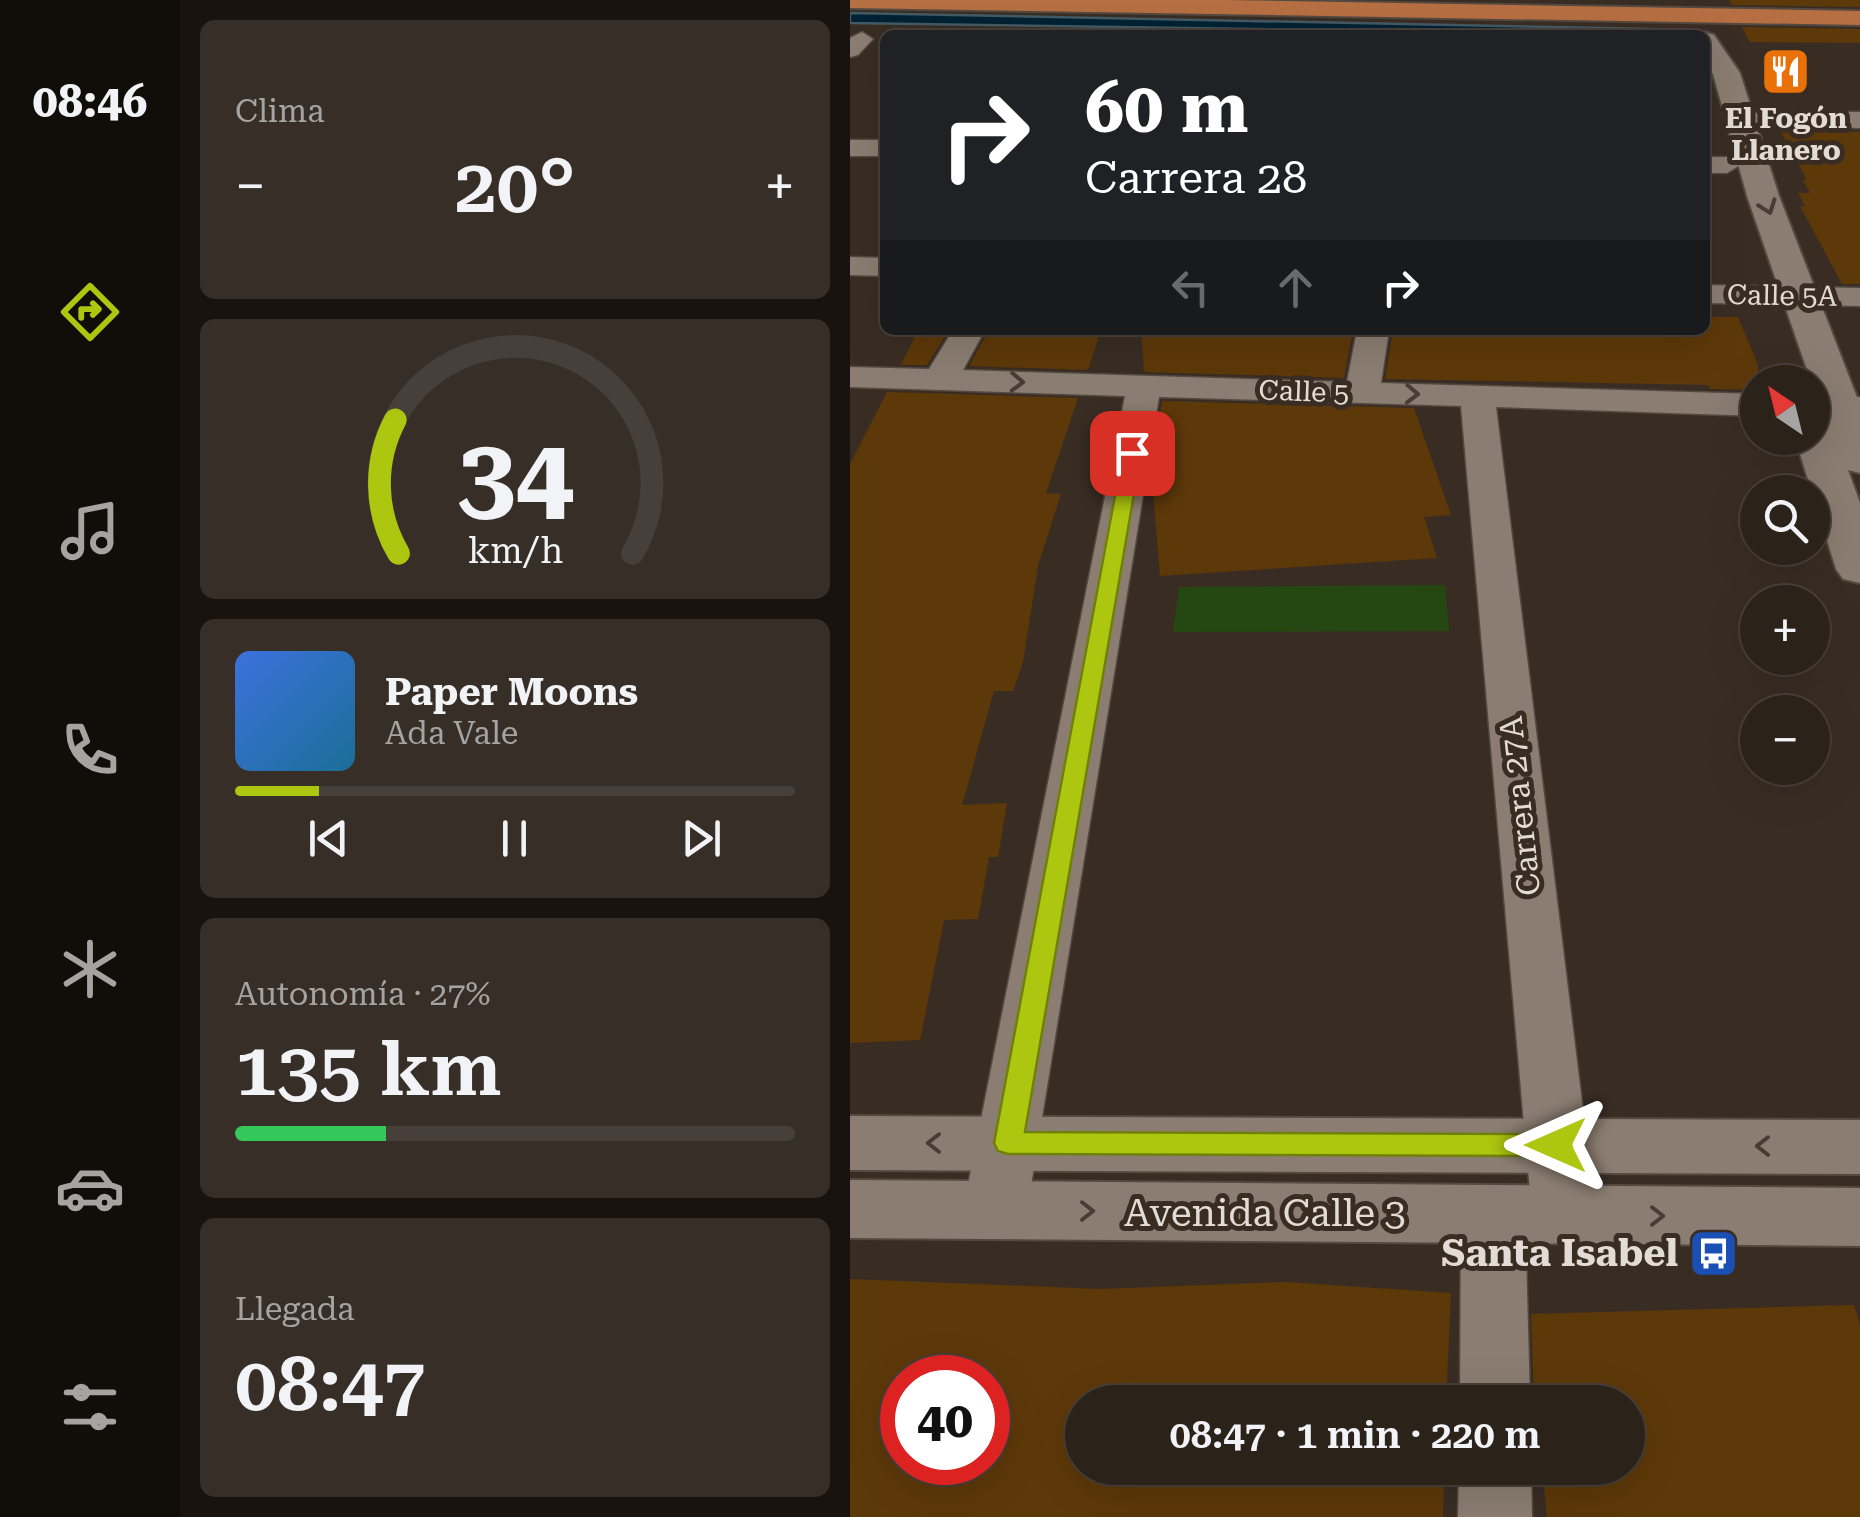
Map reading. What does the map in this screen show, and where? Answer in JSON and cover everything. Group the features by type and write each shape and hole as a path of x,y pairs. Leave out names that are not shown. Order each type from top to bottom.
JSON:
{"main road":[{"path":"850,1 1286,4 1560,30"},
{"path":"1710,43 1860,18"},
{"path":"1710,49 1726,73 1786,296 1831,412 1860,460"},
{"path":"1710,84 1716,165 1786,296 1796,365"},
{"path":"1831,412 1860,569"},
{"name":"Avenida Calle 3","path":"850,1143 1002,1177 1493,1215 1860,1217"},
{"name":"Avenida Calle 3","path":"850,1210 1002,1177 1556,1145 1860,1147"}],"street":[{"path":"1740,120 1860,120"},
{"path":"850,148 880,148"},
{"path":"850,266 880,266"},
{"name":"Calle 5A","path":"1710,294 1860,297"},
{"path":"940,380 967,335"},
{"path":"1362,393 1372,335"},
{"name":"Calle 5","path":"850,377 1740,404"},
{"path":"1002,1177 1144,386"},
{"name":"Carrera 27A","path":"1477,396 1564,1215"},
{"path":"1493,1215 1495,1385"},
{"path":"1495,1485 1495,1517"}],"green space":[{"path":"1445,585 1449,631 1173,632 1179,587"}],"water":[{"path":"850,13 1653,30 1319,30 850,23"}],"building":[{"path":"1729,0 1860,0 1860,7 1732,5"},
{"path":"1742,27 1860,29 1860,43 1750,42"},
{"path":"1781,132 1860,132 1860,284 1842,284 1800,206 1805,206 1798,193 1810,193 1803,180 1807,180"},
{"path":"1710,317 1738,317 1758,365 1740,365 1740,390 1710,389 1709,385 1385,379 1392,335 1710,335"},
{"path":"916,335 946,335 927,365 901,365"},
{"path":"986,335 1099,335 1088,370 969,366"},
{"path":"1141,335 1352,335 1344,378 1144,372"},
{"path":"887,392 1078,398 1046,493 1061,494 1038,566 1023,662 1013,691 994,691 962,805 1007,803 998,857 989,857 978,919 944,920 920,1040 850,1043 850,464"},
{"path":"1162,401 1414,408 1451,515 1424,517 1437,558 1160,576 1151,467"},
{"path":"850,1279 1101,1289 1286,1282 1451,1293 1447,1385 1065,1385 1065,1485 1444,1485 1443,1517 850,1517"},
{"path":"1854,1305 1860,1324 1860,1517 1547,1517 1544,1485 1645,1485 1645,1385 1533,1385 1531,1314"}],"place":[{"name":"El Fogón Llanero","path":"1786,71"},
{"name":"Santa Isabel","path":"1713,1253"}],"route":[{"path":"1132,453 1008,1143 1556,1145"}]}
